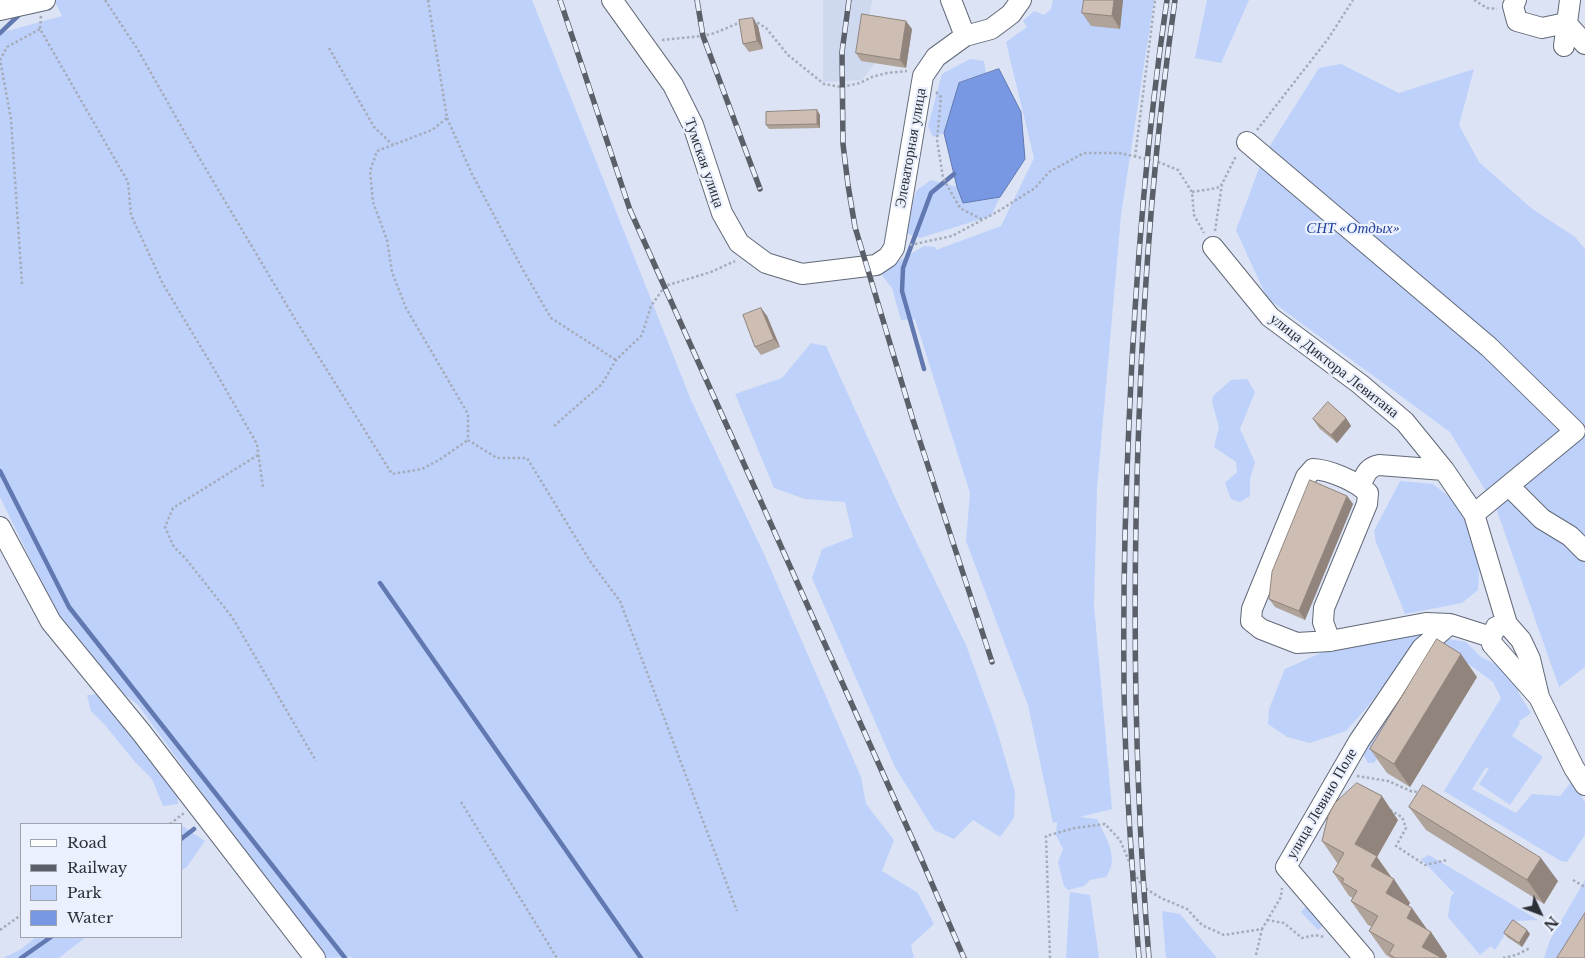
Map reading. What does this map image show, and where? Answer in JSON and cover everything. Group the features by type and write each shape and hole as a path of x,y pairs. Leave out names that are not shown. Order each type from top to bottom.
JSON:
{"street":[{"path":"0,10 44,0"},
{"name":"Тумская улица","path":"612,0 673,85 694,125 722,214 739,243 766,263 802,274"},
{"path":"951,0 965,36"},
{"name":"Элеваторная улица","path":"802,274 876,265 888,257 894,248 923,76 936,57 965,36 991,29 1011,14 1021,0"},
{"path":"1564,46 1570,0"},
{"path":"1514,3 1517,21 1542,28 1566,23"},
{"path":"1566,23 1585,44"},
{"path":"1247,142 1489,347 1580,435 1508,486 1474,514"},
{"name":"улица Диктора Левитана","path":"1213,247 1270,317 1360,384 1406,422 1444,470 1474,514 1507,624 1521,640 1530,659 1539,697 1574,768 1585,785"},
{"path":"1360,486 1372,466 1444,470"},
{"path":"1330,641 1323,622 1324,608 1367,504 1368,493 1360,486 1323,470 1314,469 1306,477 1252,609 1252,621 1261,629 1297,643 1330,641 1426,623 1450,624 1491,637 1496,627 1507,624"},
{"path":"1508,486 1542,519 1570,536 1585,551"},
{"path":"0,527 51,622 141,732 315,958"},
{"name":"улица Левино Поле","path":"1364,958 1286,867 1359,741 1422,648 1450,624"},
{"name":"улица Диктора Левитана","path":"1491,637 1492,644 1539,697"}],"path":[{"path":"44,0 40,29 128,182 132,215 163,284 257,444 263,488"},
{"path":"105,0 138,50 194,149 295,319 392,474 422,469 468,440"},
{"path":"428,0 447,118 472,174 523,270 552,318 616,360"},
{"path":"1135,157 1155,0"},
{"path":"1213,247 1222,184 1235,157 1328,39 1353,0"},
{"path":"1474,0 1493,10 1514,3"},
{"path":"644,43 702,36 745,20 753,20 766,28 788,55 824,84 842,87 860,83 872,77 905,71 923,76 941,97 937,140 943,178 960,208 983,220"},
{"path":"22,284 11,120 0,60 7,47 40,29"},
{"path":"329,48 374,127 393,145"},
{"path":"447,118 432,130 377,151 370,170 373,202 387,240 392,272 406,308 468,414 468,440"},
{"path":"915,244 952,236 983,220 1035,188 1048,172 1084,153 1119,153 1156,161 1178,170 1192,192 1194,215 1213,247"},
{"path":"1192,192 1217,188 1222,184"},
{"path":"554,426 602,384 616,360 642,335 650,306 665,286 711,272 752,252"},
{"path":"468,440 497,458 527,458 590,560 620,601 737,911"},
{"path":"258,454 173,508 165,527 174,547 186,558 232,617 316,761"},
{"path":"1340,774 1388,781 1413,792 1429,790"},
{"path":"461,802 557,958"},
{"path":"1386,807 1402,817 1406,828 1396,846 1425,865 1447,860"},
{"path":"1050,958 1046,836 1075,828 1105,824 1120,840 1132,871 1143,887 1161,898 1187,909 1202,925 1224,935 1262,928"},
{"path":"1256,955 1262,928 1280,897 1286,867"},
{"path":"1573,880 1585,887"},
{"path":"0,930 20,916"},
{"path":"1267,920 1284,923 1302,938 1315,935 1347,938"},
{"path":"1503,958 1516,956 1530,948"}],"shaded area":[{"path":"823,0 872,0 862,60 875,63 862,80 823,82"}],"green space":[{"path":"54,0 532,0 691,400 764,554 861,777 866,804 894,840 882,871 918,893 934,924 911,945 914,958 326,958 270,881 251,863 138,705 115,687 56,612 0,497 0,33 62,16"},
{"path":"1053,0 1154,0 1121,215 1097,488 1094,605 1112,809 1080,817 1097,819 1110,848 1112,863 1106,877 1090,880 1084,886 1068,890 1064,886 1058,862 1063,849 1056,835 1057,822 1053,823 1028,705 966,541 970,493 915,319 901,320 892,288 881,274 893,261 899,261 924,246 935,247 936,250 1001,226 1034,158 1006,42 1027,27 1023,21 1034,11 1044,15 1051,9"},
{"path":"1207,0 1249,0 1221,63 1195,58"},
{"path":"970,59 984,61 986,74 959,83 944,133 933,137 928,126 942,74"},
{"name":"СНТ «Отдых»","path":"1341,64 1399,93 1474,69 1459,125 1479,162 1531,208 1575,237 1585,249 1585,667 1559,687 1496,508 1450,432 1267,298 1236,230 1264,155 1319,68"},
{"path":"931,180 957,187 963,203 1000,197 991,216 920,238 901,231 917,190"},
{"path":"811,343 826,346 898,504 966,645 996,727 1015,792 1014,818 1000,837 973,820 954,839 934,830 895,767 812,578 822,549 853,537 845,502 805,499 774,488 735,394 782,378"},
{"path":"1247,379 1255,392 1240,429 1255,462 1250,479 1250,496 1240,502 1231,499 1225,483 1237,472 1236,462 1214,447 1219,427 1212,402 1213,396 1231,380"},
{"path":"1400,481 1433,484 1452,499 1468,521 1478,558 1478,590 1462,603 1405,614 1376,542 1374,531"},
{"path":"1423,633 1369,705 1346,731 1310,743 1287,737 1268,724 1269,709 1285,669 1323,652 1395,635"},
{"path":"1444,638 1466,642 1481,657 1516,674 1522,686 1518,692 1531,713 1518,722 1520,723 1512,736 1543,757 1510,805 1479,784 1489,769 1486,767 1472,789 1516,813 1532,794 1560,796 1572,781 1585,802 1585,835 1567,862 1561,861 1444,791 1501,698 1493,682 1459,657 1402,720 1374,763 1368,763 1362,752 1366,740"},
{"path":"99,694 177,794 178,804 163,806 152,779 91,711 87,695"},
{"path":"182,826 205,841 186,868 182,870"},
{"path":"1429,855 1538,920 1514,921 1495,950 1491,946 1480,955 1448,917 1451,896 1454,893 1421,859"},
{"path":"1585,880 1585,925 1569,958 1544,958 1550,940"},
{"path":"1070,892 1090,895 1099,958 1066,958"},
{"path":"1307,905 1325,923 1318,930 1301,912"},
{"path":"1162,911 1180,914 1217,958 1166,958"},
{"path":"35,938 85,938 59,958 3,958 20,950"}],"water":[{"path":"999,69 1021,112 1025,159 1000,197 963,203 957,187 944,133 959,83"}],"building":[{"path":"1084,0 1114,0 1112,16 1082,13"},
{"path":"862,14 906,21 900,60 856,53"},
{"path":"753,18 757,41 743,44 739,20"},
{"path":"817,110 817,124 766,125 766,112"},
{"path":"761,308 774,339 755,347 743,315"},
{"path":"1328,402 1346,418 1331,435 1313,419"},
{"path":"1310,480 1347,496 1299,611 1269,599 1272,572"},
{"path":"1437,639 1461,654 1394,764 1370,749"},
{"path":"1357,783 1382,796 1355,844 1377,856 1371,866 1394,879 1386,893 1412,908 1407,918 1431,932 1422,947 1442,958 1395,958 1389,954 1394,945 1369,931 1378,916 1351,901 1357,891 1342,882 1344,879 1333,872 1344,853 1322,841 1328,816 1335,803"},
{"path":"1423,785 1541,858 1527,880 1409,807"},
{"path":"1585,913 1585,958 1557,958"},
{"path":"1513,920 1527,930 1519,943 1504,933"}],"waterway":[{"path":"0,33 21,13"},
{"path":"924,369 902,291 903,268 931,193 954,174"},
{"path":"0,471 69,607 345,958"},
{"path":"380,583 641,958"},
{"path":"182,838 194,829"},
{"path":"21,958 50,938"}],"railway":[{"path":"560,0 630,210 964,958"},
{"path":"697,0 703,36 760,189"},
{"path":"849,0 842,52 843,144 855,227 913,420 992,662"},
{"path":"1139,958 1126,752 1125,521 1131,370 1138,264 1147,158 1167,0"},
{"path":"1149,958 1137,756 1135,620 1137,486 1141,366 1151,209 1175,0"}]}
